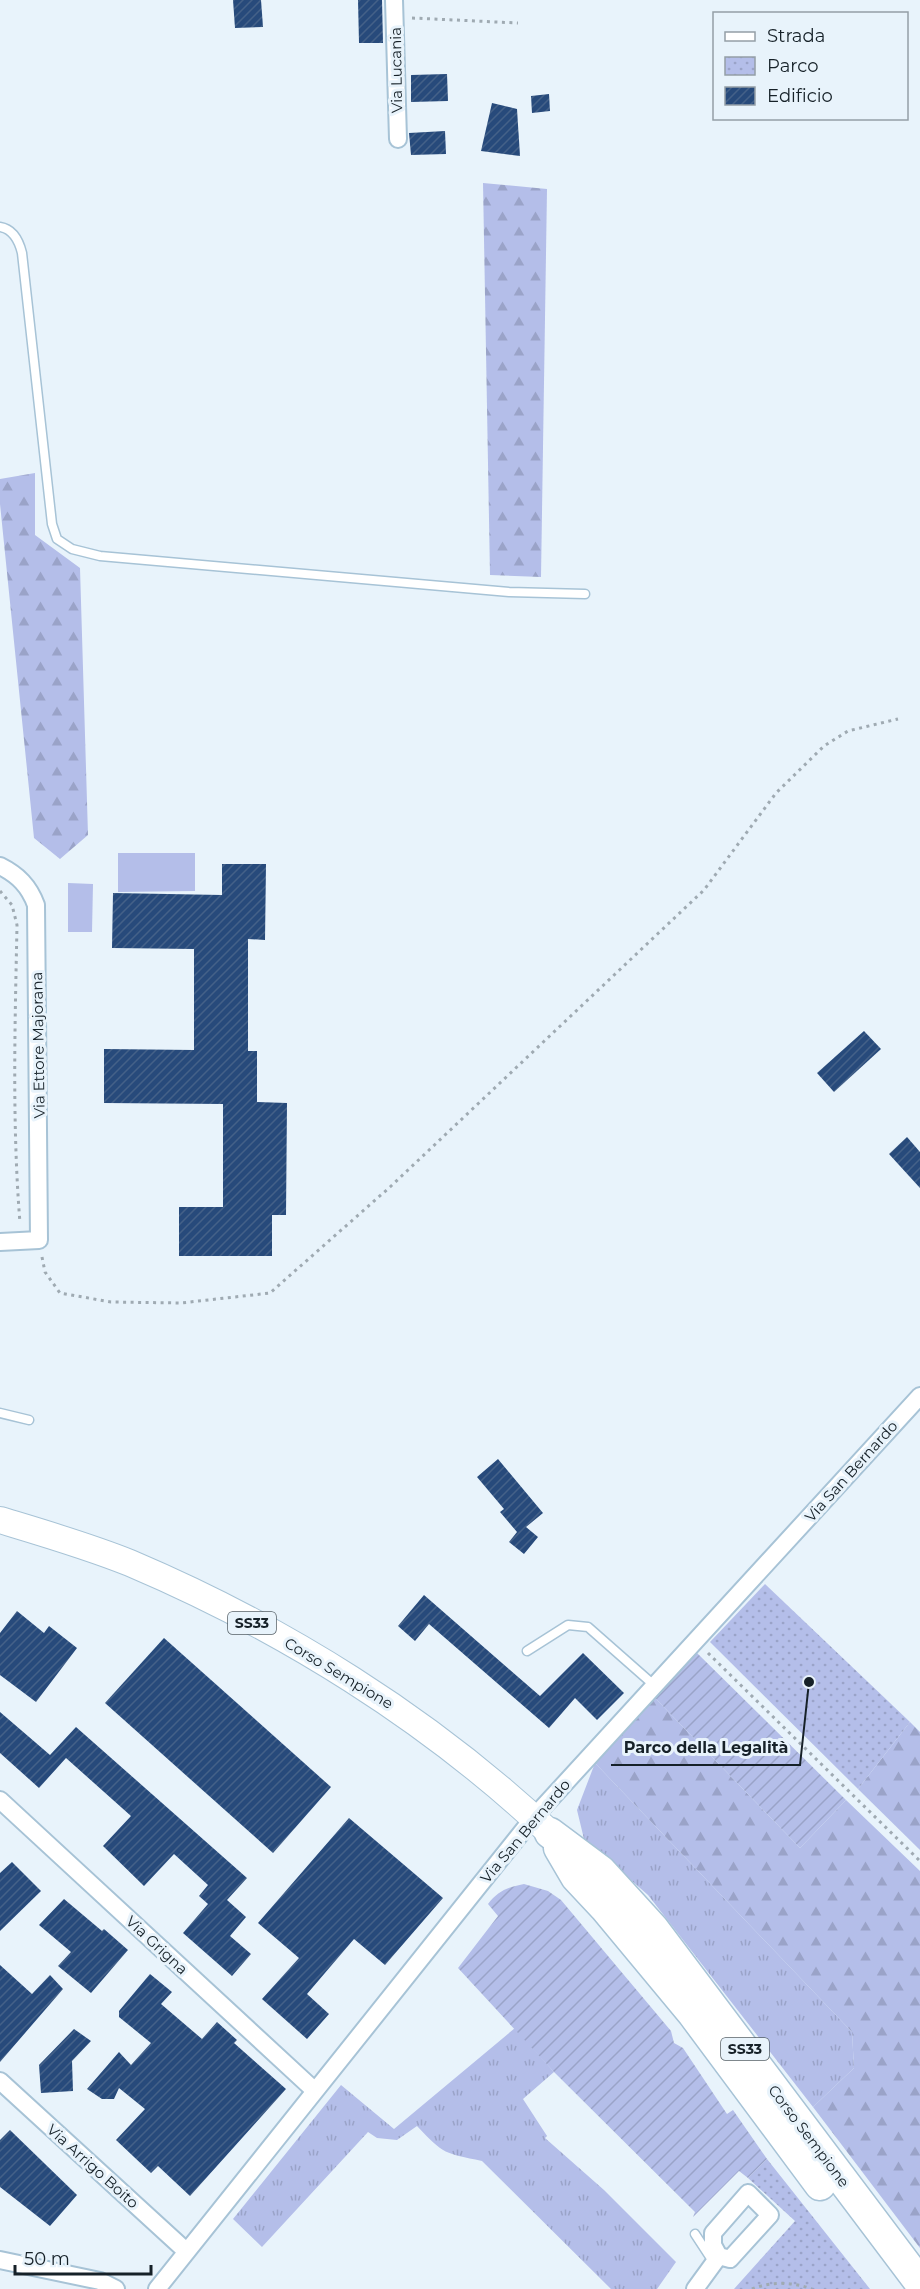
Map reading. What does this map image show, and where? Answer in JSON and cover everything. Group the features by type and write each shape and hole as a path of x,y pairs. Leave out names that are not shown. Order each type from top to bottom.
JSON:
{"highway":[{"name":"Corso Sempione","path":"542,1825 601,1871 653,1928 920,2283"},
{"name":"Corso Sempione","path":"542,1825 576,1877 605,1908 693,2014 898,2289"}],"main road":[{"name":"Corso Sempione","path":"0,1520 129,1563 217,1604 286,1641 403,1713 481,1771 542,1825"}],"street":[{"name":"Via Lucania","path":"394,0 398,139"},
{"name":"Via Ettore Majorana","path":"0,866 19,878 31,891 36,905 39,1240"},
{"path":"0,1242 39,1240"},
{"name":"Via San Bernardo","path":"157,2289 314,2090 542,1825 655,1686 920,1396"},
{"name":"Via Grigna","path":"0,1800 314,2090"},
{"name":"Via Arrigo Boito","path":"0,2081 186,2251"},
{"path":"695,2289 716,2259"},
{"path":"0,2260 100,2282 116,2289"}],"lane":[{"path":"0,227 6,228 13,234 22,252 52,524 57,539 72,549 100,556 509,592 585,594"},
{"path":"0,1413 29,1420"},
{"path":"527,1652 568,1625 588,1627 655,1686"},
{"path":"695,2234 716,2259"}],"path":[{"path":"395,18 518,23"},
{"path":"39,1240 45,1272 60,1293 111,1302 181,1303 270,1293 390,1187 704,890 776,793 824,746 848,731 898,719"},
{"path":"0,891 12,905 17,925 15,1132 21,1241"},
{"path":"696,1641 920,1861"},
{"path":"752,2289 776,2283 796,2284 812,2289"}],"green space":[{"path":"483,183 547,189 541,577 490,575"},
{"path":"35,473 35,535 80,568 88,835 60,859 34,838 0,504 0,479"},
{"path":"118,853 195,853 195,891 118,892"},
{"path":"68,883 93,884 92,932 68,932"},
{"path":"765,1584 910,1722 858,1789 710,1642"},
{"path":"696,1652 846,1800 800,1848 655,1698"},
{"path":"655,1698 800,1848 846,1800 920,1871 920,2248 813,2107 854,2068 852,2032 595,1763"},
{"path":"910,1722 920,1732 920,1850 858,1789"},
{"path":"595,1763 852,2032 854,2068 813,2107 648,1895 584,1839 577,1810"},
{"path":"524,1884 548,1891 561,1900 671,2031 674,2043 683,2048 727,2114 733,2110 767,2159 748,2178 739,2171 693,2217 695,2212 554,2072 458,1968 498,1916 488,1904 504,1890"},
{"path":"515,2028 554,2072 523,2099 547,2136 545,2138 604,2190 676,2262 657,2289 611,2289 482,2161 440,2148 417,2126 397,2140 377,2138 368,2132 262,2247 233,2219 341,2085 394,2129"},
{"path":"767,2159 870,2289 734,2289 795,2221 748,2178"}],"building":[{"path":"233,0 261,0 263,27 235,28"},
{"path":"358,0 382,0 383,43 359,43"},
{"path":"447,74 448,101 411,102 411,75"},
{"path":"549,94 550,111 532,113 531,96"},
{"path":"492,103 517,109 520,156 481,151"},
{"path":"445,131 446,154 411,155 409,133"},
{"path":"222,864 266,864 265,940 248,939 248,1051 257,1051 257,1102 287,1103 286,1215 272,1215 272,1256 179,1256 179,1207 223,1207 223,1104 104,1103 104,1049 194,1050 194,949 112,948 113,893 222,895"},
{"path":"864,1031 881,1049 834,1092 817,1073"},
{"path":"907,1137 920,1152 920,1188 889,1154"},
{"path":"498,1459 543,1513 526,1527 538,1537 524,1554 509,1542 517,1532 500,1512 504,1509 477,1477"},
{"path":"424,1595 540,1696 583,1653 624,1693 597,1720 575,1698 549,1728 429,1624 415,1641 398,1626"},
{"path":"17,1611 44,1633 49,1626 77,1648 36,1702 0,1675 0,1633"},
{"path":"164,1638 331,1787 273,1853 105,1703"},
{"path":"0,1712 50,1755 76,1727 247,1878 227,1900 246,1917 230,1936 251,1954 232,1976 183,1933 208,1904 199,1896 208,1885 174,1854 144,1886 103,1846 131,1816 66,1758 39,1788 0,1753"},
{"path":"349,1818 443,1898 385,1965 354,1939 307,1994 329,2014 307,2039 262,1999 299,1958 258,1923"},
{"path":"12,1862 41,1891 0,1931 0,1873"},
{"path":"64,1899 128,1950 91,1993 58,1966 71,1952 39,1925"},
{"path":"0,1965 32,1994 50,1975 63,1989 0,2062"},
{"path":"150,1974 172,1992 161,2004 202,2039 217,2022 237,2040 234,2043 286,2089 190,2196 158,2166 151,2173 116,2140 145,2109 119,2088 114,2099 102,2099 87,2089 119,2052 131,2065 151,2043 119,2017 119,2011"},
{"path":"74,2029 91,2041 72,2061 73,2091 41,2093 39,2065"},
{"path":"10,2130 77,2195 50,2226 0,2187 0,2140"}],"place":[{"name":"Parco della Legalità","path":"809,1682"}]}
